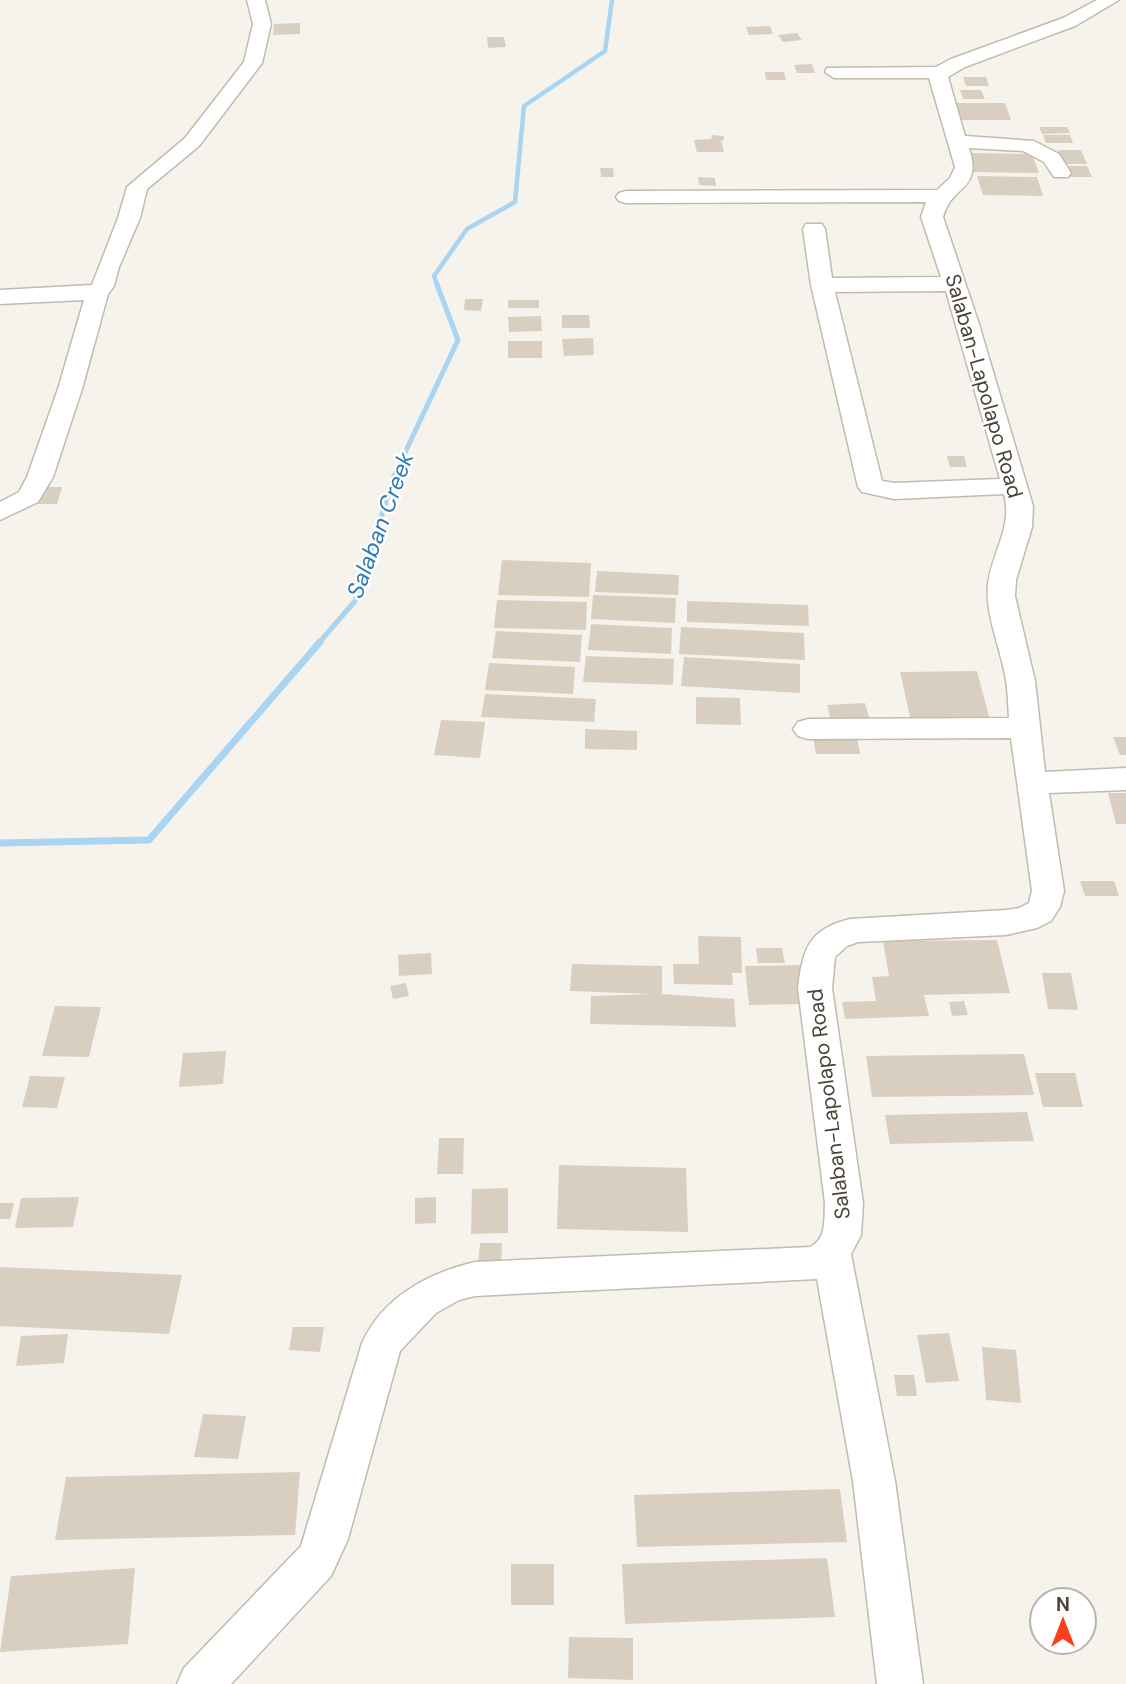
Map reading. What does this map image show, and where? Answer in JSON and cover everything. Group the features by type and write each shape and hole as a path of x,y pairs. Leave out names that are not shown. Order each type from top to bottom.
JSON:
{"street":[{"path":"0,512 29,497 40,477 70,389 97,293 103,286 107,267 129,218 137,187 192,142 253,63 262,24 256,0"},
{"path":"626,197 942,196 953,189 965,167 938,76 958,63 1069,22 1110,0"},
{"path":"834,72 942,73"},
{"path":"957,141 1027,145 1052,158 1061,173"},
{"name":"Salaban-Lapolapo Road","path":"832,1254 843,1231 845,1208 837,1140 816,1022 814,973 819,955 827,944 842,933 873,929 1013,923 1039,914 1046,903 1048,891 1031,783 1021,681 1001,596 1002,580 1018,527 1020,506 933,217 933,207 942,196"},
{"path":"814,229 822,285 871,486 894,491 1013,486"},
{"path":"822,285 955,284"},
{"path":"0,297 97,293"},
{"path":"808,729 1025,728"},
{"path":"1031,783 1126,779"},
{"path":"200,1684 316,1561 326,1539 382,1343 402,1316 423,1299 451,1284 475,1279 812,1264 832,1254 874,1481 900,1684"}],"building":[{"path":"300,23 300,34 273,35 274,24"},
{"path":"770,26 773,34 749,35 746,27"},
{"path":"797,33 802,40 783,42 778,35"},
{"path":"487,37 504,37 506,47 488,48"},
{"path":"812,64 815,73 797,73 794,65"},
{"path":"765,72 784,72 786,80 766,80"},
{"path":"963,77 986,77 989,86 966,86"},
{"path":"960,90 981,90 985,99 963,99"},
{"path":"948,103 1005,103 1011,120 953,120"},
{"path":"1039,127 1067,127 1070,133 1042,134"},
{"path":"711,135 724,136 724,141 721,140 724,152 697,152 694,140 712,139"},
{"path":"1043,135 1070,135 1073,143 1046,143"},
{"path":"1058,150 1081,150 1087,164 1064,164"},
{"path":"967,153 1032,154 1039,173 973,172"},
{"path":"1066,166 1087,166 1092,177 1070,177"},
{"path":"600,168 613,168 614,177 601,177"},
{"path":"977,176 1037,177 1043,196 983,195"},
{"path":"698,177 715,178 716,186 699,185"},
{"path":"465,299 483,299 481,311 464,310"},
{"path":"508,300 539,300 539,308 508,308"},
{"path":"562,315 589,315 590,328 562,328"},
{"path":"541,316 542,331 509,332 508,317"},
{"path":"593,338 594,355 564,356 562,339"},
{"path":"508,341 542,341 542,358 508,358"},
{"path":"947,456 964,456 967,467 950,467"},
{"path":"43,487 62,487 57,504 37,504"},
{"path":"502,560 591,563 589,597 498,595"},
{"path":"597,571 679,575 678,595 595,592"},
{"path":"593,595 676,598 675,623 591,619"},
{"path":"497,600 587,602 586,630 494,628"},
{"path":"687,601 808,605 809,626 687,622"},
{"path":"591,624 672,628 671,654 588,650"},
{"path":"681,627 804,633 805,660 679,654"},
{"path":"496,631 582,635 580,662 492,658"},
{"path":"586,656 674,659 673,685 583,682"},
{"path":"684,657 800,664 800,693 681,686"},
{"path":"489,663 575,667 573,694 485,690"},
{"path":"977,671 990,720 911,721 900,672"},
{"path":"485,694 596,699 594,722 481,717"},
{"path":"696,697 740,698 741,725 696,724"},
{"path":"865,703 870,721 831,722 827,705"},
{"path":"441,720 485,722 480,758 434,755"},
{"path":"585,729 637,731 637,750 585,749"},
{"path":"813,737 857,737 860,754 816,754"},
{"path":"1113,737 1126,737 1126,755 1120,755"},
{"path":"1108,793 1126,793 1126,824 1116,824"},
{"path":"1080,881 1114,881 1119,896 1085,896"},
{"path":"698,936 741,937 742,973 732,973 733,985 674,984 673,964 699,964"},
{"path":"997,940 1010,993 924,995 929,1016 845,1019 842,1002 876,1001 872,977 889,976 883,941"},
{"path":"756,948 782,948 785,963 758,963"},
{"path":"431,953 432,974 399,976 398,955"},
{"path":"572,964 662,966 662,994 734,999 736,1027 590,1024 591,996 652,994 570,991"},
{"path":"801,965 806,1004 749,1005 745,966"},
{"path":"1042,973 1071,973 1078,1010 1048,1009"},
{"path":"406,983 409,996 393,999 390,986"},
{"path":"964,1001 968,1015 952,1016 949,1002"},
{"path":"55,1006 101,1007 89,1057 42,1056"},
{"path":"226,1051 223,1084 179,1087 183,1053"},
{"path":"1024,1054 1034,1095 872,1097 866,1056"},
{"path":"1035,1073 1075,1073 1083,1107 1043,1107"},
{"path":"30,1076 65,1077 57,1108 22,1107"},
{"path":"1027,1112 1034,1141 890,1144 885,1115"},
{"path":"439,1138 464,1138 463,1174 437,1174"},
{"path":"559,1165 686,1168 688,1232 557,1229"},
{"path":"508,1188 508,1233 471,1234 472,1189"},
{"path":"79,1197 73,1227 15,1228 21,1198"},
{"path":"436,1197 436,1223 415,1224 415,1198"},
{"path":"0,1203 14,1203 10,1219 0,1219"},
{"path":"480,1243 502,1243 501,1265 478,1265"},
{"path":"0,1267 182,1275 169,1334 0,1326"},
{"path":"293,1327 324,1327 320,1352 289,1350"},
{"path":"949,1333 959,1381 926,1383 917,1335"},
{"path":"68,1334 64,1363 16,1366 21,1336"},
{"path":"982,1347 1016,1350 1021,1403 986,1400"},
{"path":"894,1375 914,1375 917,1396 897,1396"},
{"path":"203,1414 246,1416 238,1459 194,1457"},
{"path":"300,1472 295,1535 55,1540 66,1477"},
{"path":"840,1489 847,1542 637,1547 634,1495"},
{"path":"827,1558 835,1617 625,1624 622,1564"},
{"path":"511,1564 554,1564 554,1605 511,1605"},
{"path":"135,1568 128,1644 0,1652 11,1576"},
{"path":"569,1637 633,1638 633,1680 568,1678"}],"waterway":[{"name":"Salaban Creek","path":"437,284 434,276 467,229 515,202 524,106 605,51 612,0"},
{"name":"Salaban Creek","path":"318,644 355,601 394,476 458,340 436,282"},
{"name":"Salaban Creek","path":"0,843 149,840 320,642"}]}
